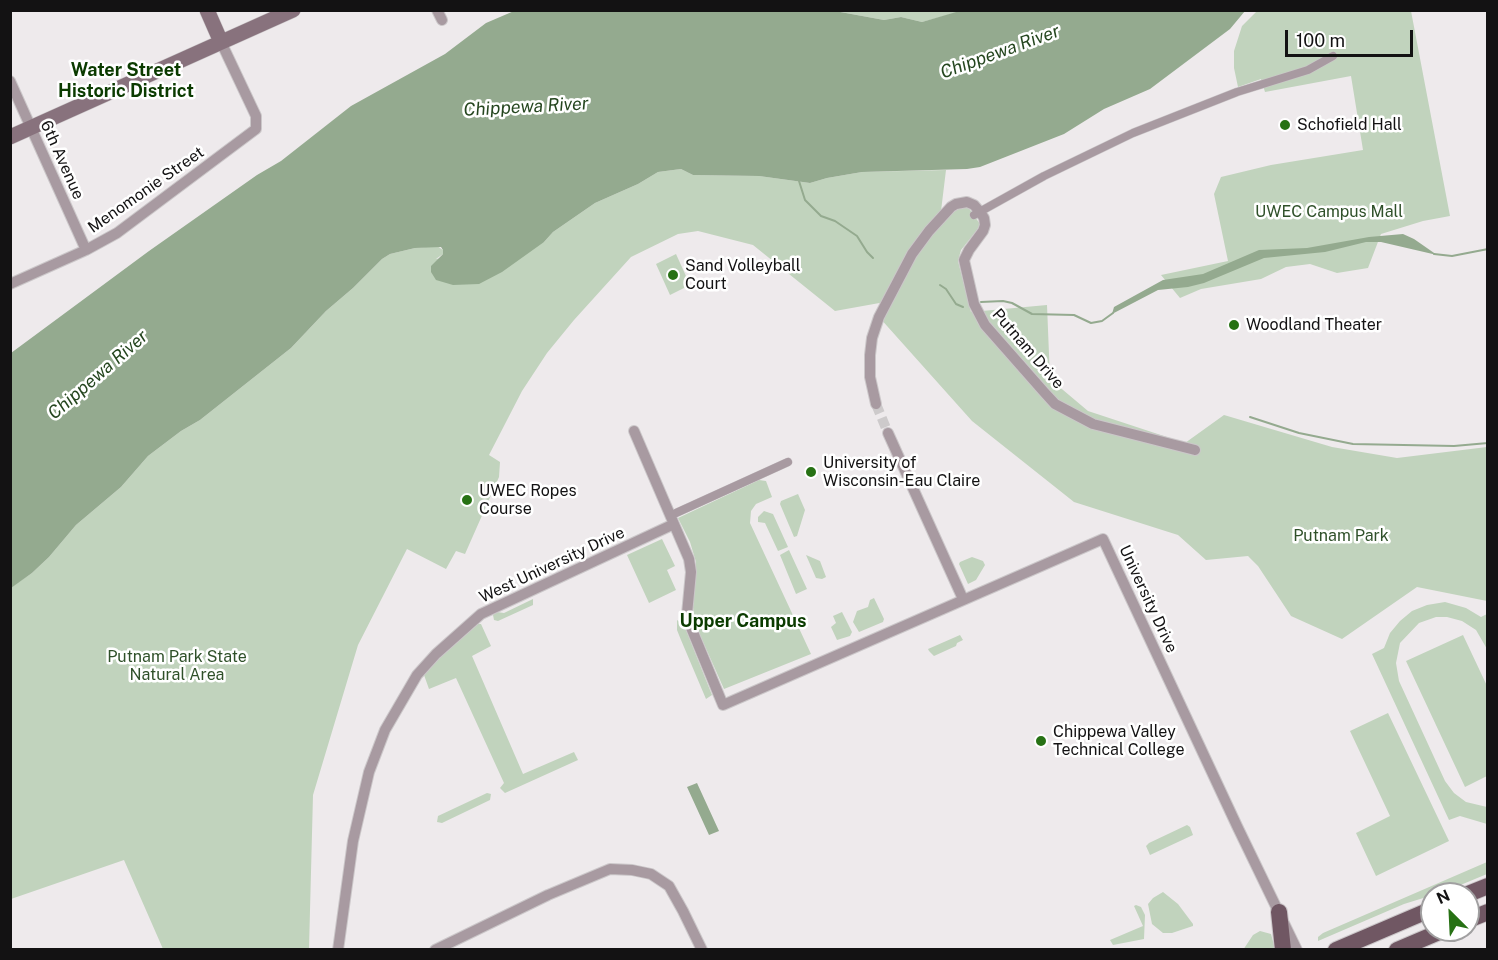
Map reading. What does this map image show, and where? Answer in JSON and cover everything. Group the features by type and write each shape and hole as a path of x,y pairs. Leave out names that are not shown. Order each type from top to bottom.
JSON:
{"main road":[{"path":"207,10 221,42"},
{"path":"10,136 293,10"},
{"path":"1279,912 1282,950"},
{"path":"1336,950 1420,914"},
{"path":"1397,950 1420,940"}],"street":[{"name":"Menomonie Street","path":"10,284 117,234 256,129 256,116 221,42"},
{"path":"876,404 870,377 870,355 875,328 912,254 951,207 967,202 974,205 977,213 1044,176 1132,134 1237,92 1308,70 1332,56"},
{"name":"6th Avenue","path":"10,81 86,250"},
{"name":"Putnam Drive","path":"977,213 984,218 983,231 964,260 974,304 985,325 1055,404 1093,424 1195,450"},
{"path":"634,431 675,519 788,462"},
{"path":"888,433 963,599"},
{"name":"University Drive","path":"675,519 689,559 691,572 687,614 723,705 1103,539 1297,950"},
{"name":"West University Drive","path":"338,950 353,841 369,772 385,730 417,675 436,654 481,614 675,519"},
{"path":"435,950 557,891 610,870 632,870 651,874 669,886 702,950"}],"green space":[{"path":"835,11 963,11 922,22 901,17 884,20"},
{"name":"UWEC Campus Mall","path":"1257,11 1411,11 1450,216 1423,221 1381,234 1368,268 1337,273 1310,264 1286,267 1261,279 1201,289 1180,298 1161,275 1228,261 1214,194 1221,177 1271,165 1363,150 1351,76 1265,92 1261,79 1238,87 1234,68 1234,51 1242,26"},
{"name":"Putnam Park State Natural Area","path":"681,169 693,175 759,176 810,183 862,172 946,170 941,211 968,207 980,224 961,250 958,261 971,312 1047,305 1050,379 1088,411 1185,443 1224,415 1332,447 1397,458 1487,447 1487,601 1417,587 1342,639 1291,616 1258,566 1248,556 1206,560 1178,535 1074,502 972,421 879,317 885,302 835,311 753,245 698,231 678,234 631,257 547,353 522,391 489,455 500,462 499,477 465,554 456,551 446,569 407,549 358,645 313,795 309,949 163,949 124,860 11,899 10,588 32,573 49,557 76,525 121,487 148,456 200,420 291,348 326,311 390,254 437,246 443,250 443,254 436,259 544,242 553,232 595,203 638,184 658,172"},
{"name":"Sand Volleyball Court","path":"676,254 690,285 670,295 656,264"},
{"path":"759,480 766,481 772,497 756,504 751,511 750,523 811,654 724,689 700,635 694,614 692,601 696,562 690,542 678,518"},
{"path":"798,494 805,510 797,536 794,537 780,504 781,501"},
{"path":"764,511 773,514 788,547 778,551 765,523 758,522 758,517"},
{"path":"662,539 675,566 667,570 676,590 649,603 627,555"},
{"path":"789,550 807,589 796,594 780,555"},
{"path":"806,555 820,561 826,577 816,578"},
{"path":"972,557 983,561 985,565 976,580 968,584 959,564"},
{"path":"874,598 884,619 883,622 859,632 853,622 857,611 868,607 870,600"},
{"path":"533,599 533,605 498,621 494,620 493,615 497,612 504,613"},
{"path":"1445,602 1466,608 1481,617 1487,614 1487,649 1476,630 1462,621 1436,617 1419,623 1400,643 1396,663 1399,681 1445,781 1454,793 1466,802 1487,807 1487,824 1460,816 1449,820 1372,654 1384,648 1390,633 1412,611 1427,605"},
{"path":"842,612 852,632 850,636 837,640 831,627 836,623 833,616"},
{"path":"677,620 684,625 712,695 706,699 677,630"},
{"path":"478,624 481,624 491,646 472,656 523,774 574,752 578,760 505,793 500,788 504,783 456,678 429,689 424,675 438,659"},
{"path":"960,635 963,640 956,646 934,656 928,649"},
{"path":"1463,635 1488,688 1487,776 1465,787 1406,661"},
{"path":"1388,713 1449,841 1376,876 1356,833 1390,816 1350,731"},
{"path":"487,793 491,794 490,800 442,823 437,822 438,816"},
{"path":"1187,825 1193,835 1150,855 1146,846 1149,843"},
{"path":"1487,862 1487,874 1468,882 1441,882"},
{"path":"1420,891 1420,899 1318,941 1318,937"},
{"path":"1163,892 1178,904 1193,926 1172,933 1163,933 1152,924 1148,904"},
{"path":"1134,906 1141,907 1145,915 1144,939 1113,945 1110,940 1143,926"},
{"path":"1260,931 1271,934 1275,949 1243,950 1253,935"}],"water":[{"name":"Chippewa River","path":"963,10 1245,11 1230,29 1150,89 1104,109 1064,134 980,167 862,172 810,183 759,176 693,175 681,169 658,172 638,184 595,203 502,272 479,284 453,285 436,280 431,272 431,266 443,254 441,247 415,248 390,254 326,311 291,348 200,420 148,456 121,487 76,525 49,557 11,588 11,353 149,251 257,175 281,161 351,106 445,54 486,23 514,11 835,11 884,20 901,17 922,22"},
{"path":"1403,234 1437,255 1381,242 1366,242 1325,252 1264,258 1204,283 1158,290 1112,314 1114,307 1163,280 1203,274 1259,250 1307,248 1369,237"},
{"path":"697,783 719,831 709,835 687,787"}],"waterway":[{"path":"799,181 805,200 821,216 835,221 857,236 873,258"},
{"path":"1434,254 1452,256 1488,249"},
{"path":"940,285 946,289 956,304 963,307"},
{"path":"981,302 1003,301 1012,303 1032,314 1074,315 1091,323 1102,321 1113,313"},
{"path":"1250,417 1299,433 1353,444 1454,446 1488,443"}],"tunnel":[{"path":"876,404 888,433"}],"place":[{"name":"Schofield Hall","path":"1285,125"},
{"name":"Sand Volleyball Court","path":"673,275"},
{"name":"Woodland Theater","path":"1234,325"},
{"name":"University of Wisconsin-Eau Claire","path":"811,472"},
{"name":"UWEC Ropes Course","path":"467,500"},
{"name":"Chippewa Valley Technical College","path":"1041,741"}],"district":[{"name":"Water Street Historic District","path":"126,80"},
{"name":"Upper Campus","path":"743,621"}],"park label":[{"name":"Putnam Park","path":"1341,536"}]}
